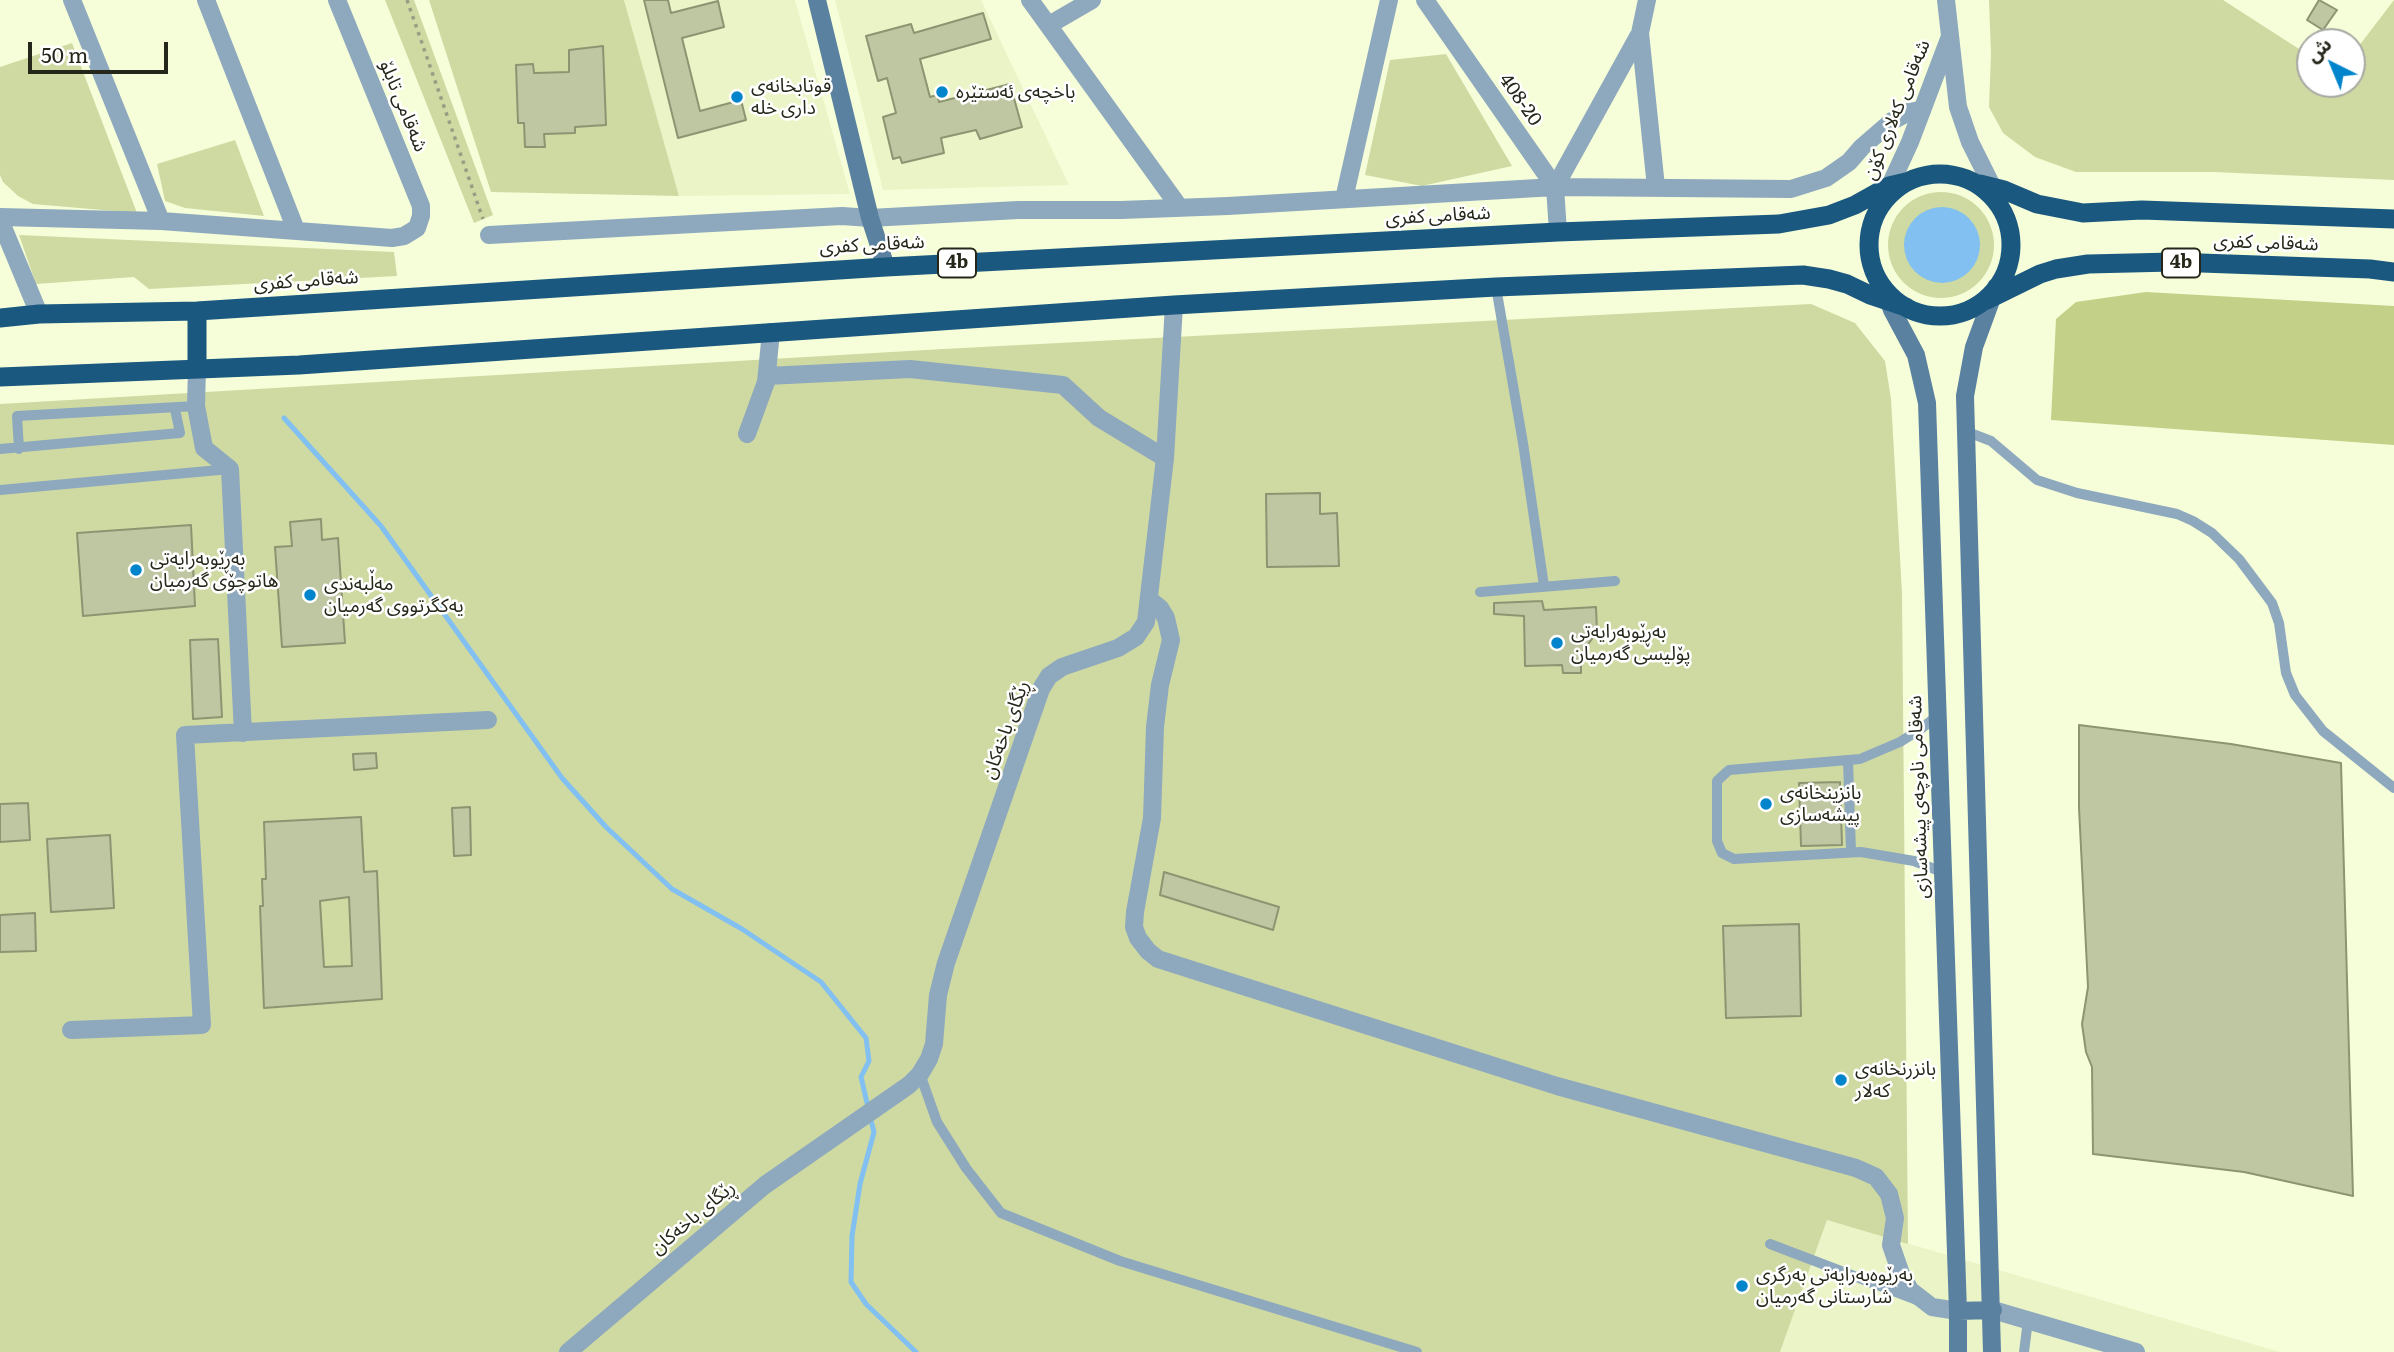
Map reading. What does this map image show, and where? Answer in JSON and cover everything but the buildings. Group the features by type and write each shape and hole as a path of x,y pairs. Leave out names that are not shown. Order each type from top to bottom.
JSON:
{"highway":[{"path":"1893,300 1875,274 1869,256 1871,228 1892,190 1923,176 1941,173 1959,176 1989,191 2008,224 2011,246 2007,267 1996,291"},
{"name":"شەقامی کفری","path":"0,318 39,314 197,312 886,267 1558,232 1779,224 1829,215 1892,190"},
{"name":"شەقامی کفری","path":"1989,191 2083,213 2141,210 2394,219"},
{"name":"شەقامی کفری","path":"1893,300 1934,316 1949,315 1977,305 1996,291 2040,274 2088,264 2173,262 2394,272"},
{"path":"0,377 299,365 1174,305 1496,286 1803,275 1838,281 1893,300"},
{"path":"197,312 198,368"}],"main road":[{"path":"817,0 870,218 886,267"},
{"path":"1992,1352 1993,1310 1965,431 1966,387 1970,363 1996,291"},
{"name":"شەقامی ناوچەی پیشەسازی","path":"1893,300 1916,355 1927,403 1958,1352"},
{"path":"1958,1311 1993,1310"}],"street":[{"path":"72,0 162,220"},
{"path":"39,314 8,260 0,219 162,220 296,230 206,0"},
{"name":"شەقامی تابلۆ","path":"296,230 392,238 404,236 417,228 421,216 421,206 337,0"},
{"path":"1030,0 1181,208"},
{"path":"1049,25 1092,0"},
{"path":"1344,199 1389,0"},
{"name":"408-20","path":"1425,0 1555,187"},
{"path":"1558,232 1555,187 1640,33 1647,0"},
{"path":"1945,0 1949,39"},
{"path":"1640,33 1656,187"},
{"name":"شەقامی کەلاری کۆن","path":"1892,190 1949,39"},
{"name":"شەقامی کەلاری کۆن","path":"1949,39 1954,87 1963,124 1989,191"},
{"path":"489,235 842,216 870,218 1018,210 1181,208 1555,187 1791,189 1826,178 1849,162 1892,121 1922,110"},
{"name":"ڕێگای باخەکان","path":"568,1352 765,1185 915,1079 929,1059 934,1044 938,995 946,963 1041,689 1049,676 1062,667 1098,656 1136,637 1146,622 1165,458 1174,305"},
{"path":"747,434 767,376 771,332"},
{"path":"198,368 196,406 204,448 230,470 243,733"},
{"path":"767,376 910,369 1063,385 1099,418 1165,458"},
{"path":"1150,600 1160,608 1166,618 1171,640 1160,685 1155,727 1152,818 1135,912 1138,938 1148,951 1158,959 1557,1086 1856,1168 1875,1177 1889,1194 1895,1218 1891,1245 1910,1290 1932,1307 1958,1311"},
{"path":"71,1030 202,1025 185,735 488,720"},
{"path":"1993,1310 2136,1352"}],"lane":[{"path":"1496,286 1544,586"},
{"path":"19,449 17,415 196,406"},
{"path":"0,449 180,433 176,408"},
{"path":"1965,431 1991,441 2037,480 2077,493 2177,514 2212,533 2239,559 2272,603 2279,623 2286,673 2295,695 2323,731 2394,788"},
{"path":"0,490 230,470"},
{"path":"1480,592 1615,581"},
{"path":"1937,716 1888,748 1860,758 1729,770 1717,781 1717,841 1722,853 1734,859 1851,852 1895,856 1942,872"},
{"path":"1848,760 1851,852"},
{"path":"915,1079 937,1122 966,1168 1001,1213 1120,1261 1417,1352"},
{"path":"1770,1244 1932,1307"},
{"path":"2024,1352 2028,1320"}],"path":[{"path":"407,0 489,235"}],"shaded area":[{"path":"385,0 414,0 493,215 474,223"},
{"path":"429,0 624,0 679,196 491,192"},
{"name":"قوتابخانەی داری خلە","path":"624,0 795,0 850,194 679,196"},
{"name":"باخچەی ئەستێرە","path":"835,0 981,0 1069,185 883,190"},
{"path":"1989,0 2223,0 2296,47 2296,98 2366,98 2366,37 2394,0 2394,180 2214,172 2076,172 2035,157 2003,133 1989,107"},
{"path":"72,43 137,213 33,204 18,196 3,182 0,175 0,67"},
{"path":"1446,54 1512,166 1422,186 1365,175 1390,60"},
{"path":"235,140 264,216 185,208 165,201 157,164"},
{"path":"1941,192 1961,196 1979,207 1990,225 1994,245 1990,265 1979,283 1961,294 1941,298 1921,294 1903,283 1892,265 1888,245 1892,225 1903,207 1921,196"},
{"path":"19,235 394,252 397,276 149,289 134,277 36,284"},
{"path":"2146,292 2394,306 2394,445 2051,420 2056,319 2076,302"},
{"path":"1811,304 1855,323 1885,361 1891,399 1902,593 1908,1244 1827,1220 1780,1352 0,1352 0,404 943,349"},
{"path":"1827,1220 2280,1352 1780,1352"}],"water":[{"path":"1935,207 1949,207 1963,213 1974,224 1980,245 1977,260 1969,272 1949,283 1935,283 1921,277 1910,266 1904,252 1904,238 1910,224 1921,213"}],"waterway":[{"path":"284,418 381,526 562,778 606,827 672,889 742,929 821,982 866,1038 869,1061 861,1077 868,1107"},
{"path":"870,1117 874,1132 860,1184 852,1236 851,1282 866,1304 916,1352"}],"place":[{"name":"باخچەی ئەستێرە","path":"942,92"},
{"name":"قوتابخانەی داری خلە","path":"737,97"},
{"name":"بەڕێوبەرایەتی هاتوچۆی گەرمیان","path":"136,570"},
{"name":"مەڵبەندی یەکگرتووی گەرمیان","path":"310,595"},
{"name":"بەڕێوبەرایەتی پۆلیسی گەرمیان","path":"1557,643"},
{"name":"بانزینخانەی پیشەسازی","path":"1766,804"},
{"name":"بانزرنخانەی کەلار","path":"1841,1080"},
{"name":"بەرێوەبەرایەتی بەرگری شارستانی گەرمیان","path":"1742,1286"}]}
